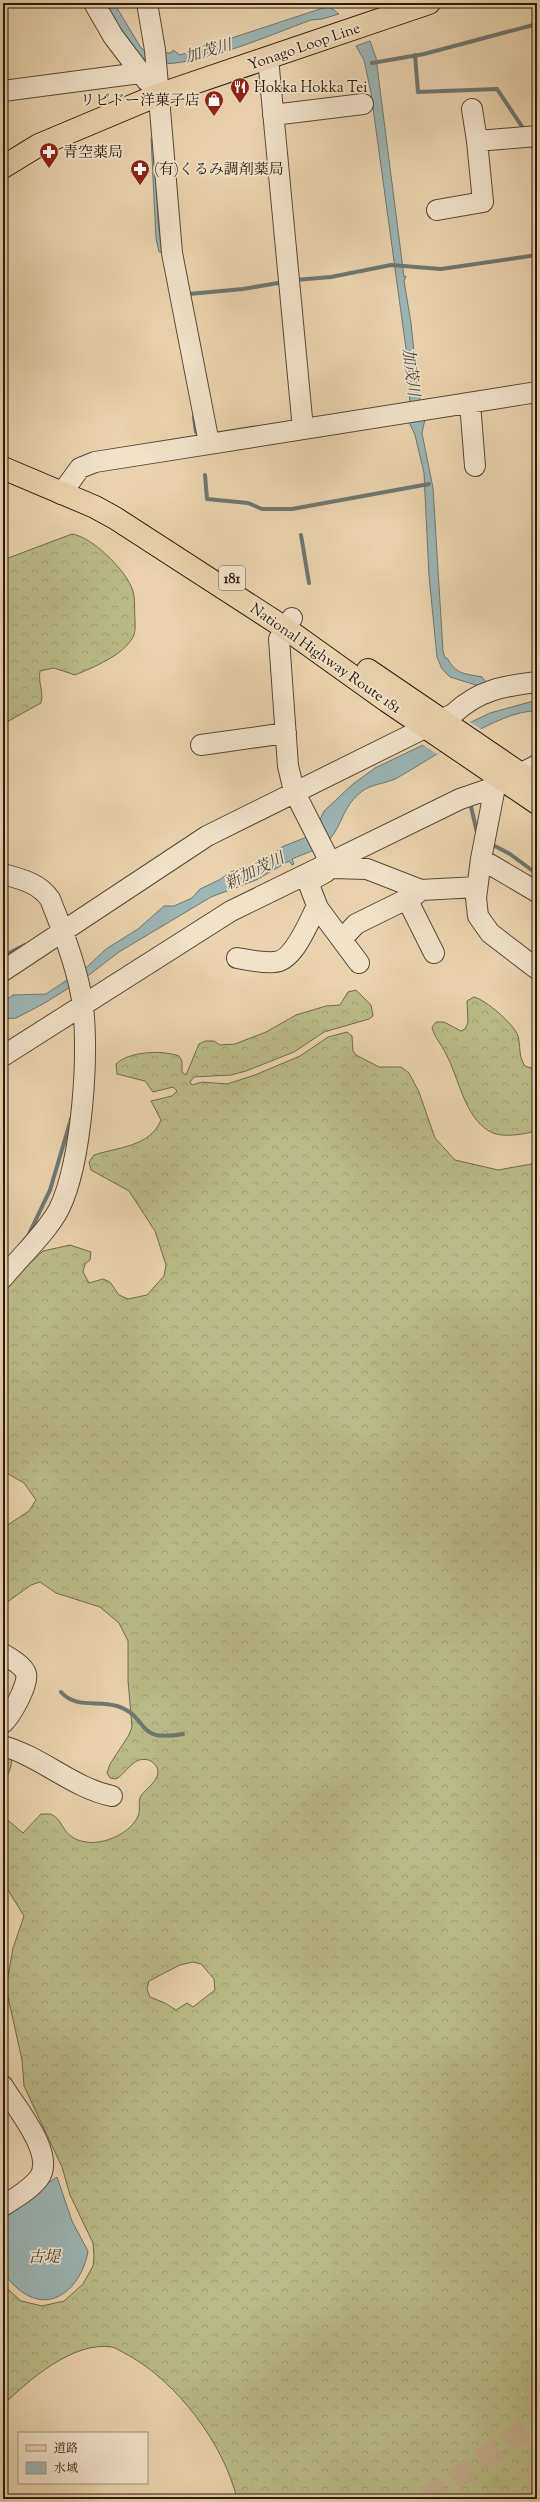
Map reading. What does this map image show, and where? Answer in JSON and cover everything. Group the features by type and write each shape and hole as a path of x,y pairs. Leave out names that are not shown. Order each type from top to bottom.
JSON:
{"main road":[{"name":"Yonago Loop Line","path":"3,167 39,145 158,95 429,3"},
{"name":"National Highway Route 181","path":"3,454 64,489"},
{"name":"National Highway Route 181","path":"3,468 64,489 148,526 220,570 288,623 515,779 537,803"}],"street":[{"path":"94,3 113,36 158,95"},
{"path":"147,3 155,50 172,253 209,443"},
{"path":"268,58 303,429"},
{"path":"3,91 140,73"},
{"path":"273,115 363,104"},
{"path":"437,210 483,202 472,109"},
{"path":"477,142 537,136"},
{"path":"64,489 84,465 209,443 537,392"},
{"path":"470,403 475,466"},
{"path":"288,623 278,639 288,766 296,794 330,861"},
{"path":"3,971 63,936 208,836 438,725 453,714 469,699 503,687 537,682"},
{"path":"201,745 286,733"},
{"path":"515,779 481,860 476,907 481,923 490,933 537,969"},
{"path":"3,1056 82,1000 231,911 330,861 460,799 515,779"},
{"path":"481,860 537,892"},
{"path":"330,861 367,868 414,894 434,953"},
{"path":"330,861 308,882 317,906 359,963"},
{"path":"3,874 35,884 45,891 50,899 63,936 82,1000 85,1038 82,1123 64,1197 58,1211 3,1278"},
{"path":"342,939 356,924 414,894 477,887"},
{"path":"237,958 274,962 282,961 292,952 317,906"},
{"path":"3,1654 24,1669 27,1678 14,1709 3,1723"},
{"path":"3,1746 64,1774 94,1793 112,1796"},
{"path":"3,2086 38,2142 44,2161 39,2179 3,2206"}],"green space":[{"path":"72,534 89,541 106,554 127,579 133,590 134,598 134,635 129,644 123,650 98,665 75,675 54,668 40,671 42,695 41,703 3,724 3,560"},
{"path":"356,990 371,1005 373,1016 369,1019 324,1032 294,1052 246,1071 231,1075 194,1077 190,1082 192,1085 202,1082 227,1084 255,1075 300,1056 328,1037 347,1032 352,1036 353,1051 356,1055 379,1067 401,1067 409,1073 419,1092 435,1138 455,1160 498,1170 537,1163 537,2499 237,2499 231,2478 221,2457 210,2436 196,2416 164,2381 128,2355 112,2347 97,2347 82,2350 67,2356 39,2374 3,2405 3,2285 21,2301 42,2306 64,2301 83,2284 93,2266 94,2256 93,2243 70,2195 62,2167 24,2086 22,2060 6,1988 13,1948 24,1916 8,1890 3,1886 3,1816 23,1833 41,1814 50,1814 55,1816 67,1833 78,1840 86,1842 101,1842 109,1840 129,1828 134,1822 139,1814 140,1798 154,1782 158,1772 156,1766 151,1761 143,1759 133,1764 116,1779 110,1778 107,1773 110,1764 129,1735 132,1727 128,1680 128,1641 119,1623 100,1607 56,1593 40,1582 31,1585 3,1605 3,1528 29,1511 36,1500 24,1483 3,1471 3,1288 43,1251 70,1245 91,1252 90,1260 85,1264 83,1272 89,1283 103,1279 110,1282 119,1295 128,1299 147,1295 164,1276 166,1265 155,1231 129,1191 91,1170 89,1162 94,1155 132,1145 149,1136 156,1129 161,1120 151,1101 172,1096 177,1091 173,1087 153,1092 145,1081 117,1074 116,1064 129,1056 137,1054 155,1052 172,1054 179,1056 182,1061 182,1072 186,1075 199,1044 205,1041 214,1041 220,1045 235,1044 266,1032 296,1015 326,1006 340,1005 348,992","holes":["193,1962 201,1964 214,1979 215,1990 193,2007 187,2003 176,2010 165,2003 150,1997 147,1989 149,1981 180,1965"]},
{"path":"474,997 492,1007 511,1025 518,1036 520,1055 525,1066 537,1070 537,1131 513,1135 500,1135 489,1131 474,1116 463,1096 451,1064 434,1034 432,1027 436,1022 444,1022 461,1031 465,1029 468,1022 467,1001"},
{"path":"3,1753 12,1757 11,1766 3,1789"}],"water":[{"name":"加茂川","path":"104,3 114,3 141,48 147,52 171,53 173,50 180,55 329,6 339,14 322,19 311,20 250,43 201,58 179,63 158,64 140,61"},
{"name":"加茂川","path":"370,41 376,58 404,277 406,276 404,281 411,323 418,392 425,419 422,433 433,488 443,651 445,658 447,658 457,670 465,674 482,677 486,682 479,686 450,677 442,669 437,657 429,576 424,473 415,435 409,422 410,378 371,93 364,60 356,46"},
{"path":"151,138 155,138 158,224 162,252 159,252 156,238"},
{"name":"新加茂川","path":"537,700 537,711 504,718 465,738 395,779 365,789 350,803 338,827 327,843 292,859 294,864 292,865 289,861 256,880 211,897 119,952 85,978 43,1004 16,1018 3,1019 3,1002 13,995 46,994 88,966 106,949 138,929 164,906 174,906 192,898 200,889 219,880 231,872 260,862 284,846 307,837 319,822 324,811 353,784 375,768 490,713"},
{"name":"古堤","path":"57,2177 72,2221 88,2251 86,2262 81,2272 68,2290 60,2296 40,2300 21,2292 3,2273 3,2214"}],"pier":[{"path":"470,722 484,731 437,754 422,744"}],"waterway":[{"path":"372,63 424,54 537,24"},
{"path":"415,55 418,92 497,89 525,131"},
{"path":"532,141 537,164"},
{"path":"295,280 331,277 391,265 441,269 537,255"},
{"path":"189,294 243,289 284,282"},
{"path":"194,417 196,432"},
{"path":"205,475 207,499 248,503 262,509 292,509 429,484"},
{"path":"301,535 309,583"},
{"path":"470,802 478,837"},
{"path":"489,843 510,854 537,874"},
{"path":"3,956 25,945"},
{"path":"27,1238 50,1190 71,1119"},
{"path":"61,1692 73,1701 117,1706 135,1716 144,1728 156,1735 167,1736 183,1734"}],"tunnel":[{"path":"426,2499 537,2422"}],"place":[{"name":"Hokka Hokka Tei","path":"240,104"},
{"name":"リビドー洋菓子店","path":"214,117"},
{"name":"青空薬局","path":"49,169"},
{"name":"(有)くるみ調剤薬局","path":"140,186"}]}
